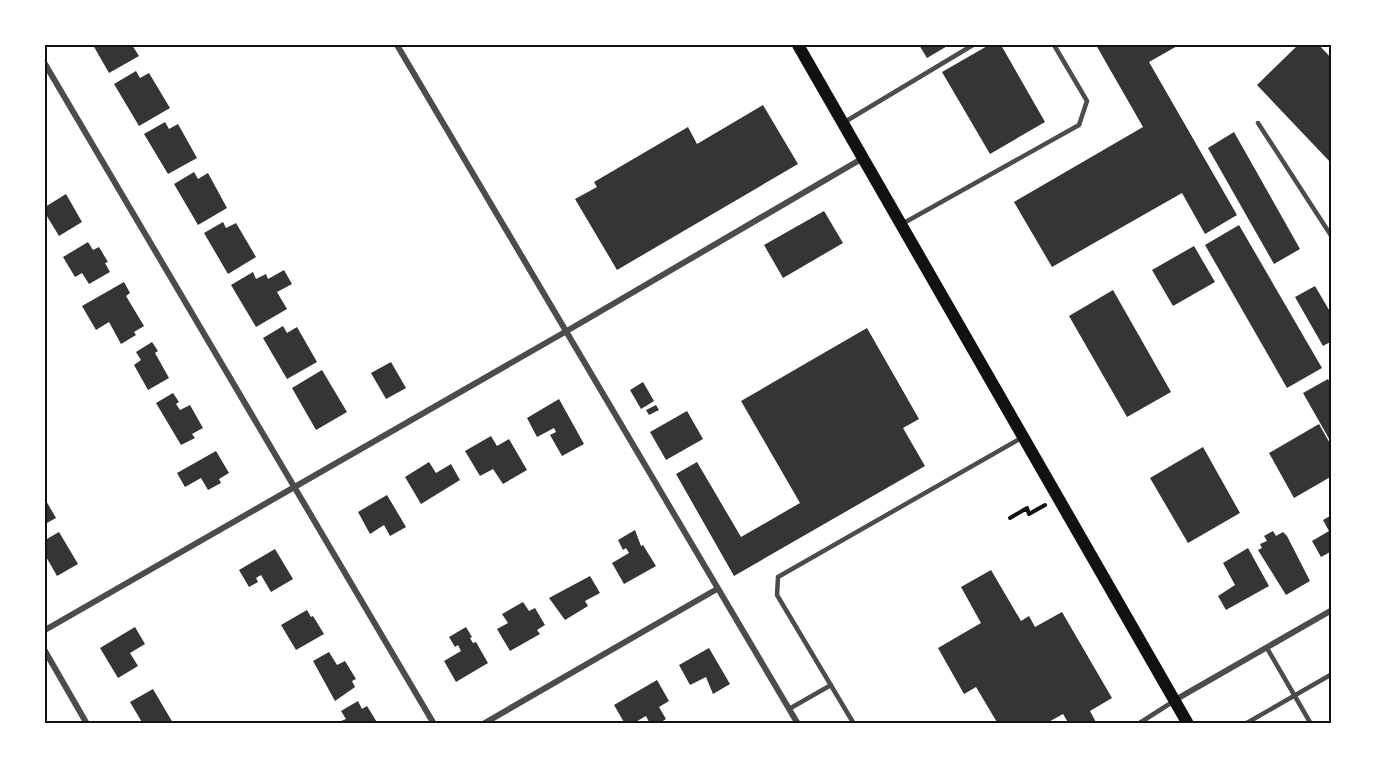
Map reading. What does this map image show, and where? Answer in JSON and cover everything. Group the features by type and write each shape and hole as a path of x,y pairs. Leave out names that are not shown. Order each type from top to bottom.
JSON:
{"main road":[{"path":"798,45 1188,724"}],"street":[{"path":"397,45 798,724"},
{"path":"45,64 434,724"},
{"path":"45,630 566,332 863,158"},
{"path":"483,724 717,589"},
{"path":"1174,700 1332,610"},
{"path":"45,651 87,724"}],"lane":[{"path":"843,123 973,45"},
{"path":"902,224 1079,125 1087,101 1054,45"},
{"path":"1258,123 1332,237"},
{"path":"854,724 777,595 778,577 1023,437"},
{"path":"1267,648 1311,724"},
{"path":"1245,724 1332,674"},
{"path":"789,709 831,685"},
{"path":"1138,724 1174,700"}],"path":[{"path":"1010,518 1027,508 1029,514 1058,498"}],"building":[{"path":"93,45 132,45 139,56 109,73"},
{"path":"919,45 949,45 927,58"},
{"path":"989,45 1001,45 1045,122 990,154 942,72"},
{"path":"1096,45 1179,45 1149,62 1237,215 1205,234 1182,193 1052,267 1014,202 1143,127"},
{"path":"1298,45 1319,45 1332,59 1332,164 1257,85"},
{"path":"136,71 140,78 149,73 170,108 139,126 114,84"},
{"path":"763,105 798,164 617,270 575,199 597,187 594,182 688,127 697,144"},
{"path":"165,122 169,129 178,124 197,158 168,174 144,134"},
{"path":"1234,132 1300,249 1274,264 1208,148"},
{"path":"194,172 198,179 208,173 227,208 198,225 174,184"},
{"path":"66,194 82,222 59,236 45,213 45,207"},
{"path":"824,211 843,243 783,278 764,245"},
{"path":"223,222 226,228 236,223 256,257 228,274 204,233"},
{"path":"1239,225 1322,368 1287,388 1205,245"},
{"path":"88,242 93,250 99,247 108,262 105,263 110,272 89,284 82,273 75,277 63,257"},
{"path":"1194,246 1215,282 1173,306 1152,270"},
{"path":"284,270 292,284 277,292 287,309 256,327 231,285 253,272 256,279 266,274 268,279"},
{"path":"124,282 130,293 126,296 144,326 134,332 136,335 121,344 109,322 96,330 82,306"},
{"path":"1315,286 1332,315 1332,341 1323,346 1295,297"},
{"path":"1113,290 1171,392 1127,417 1069,316"},
{"path":"283,326 287,333 297,327 317,362 287,379 263,338"},
{"path":"867,328 919,419 903,428 925,466 734,576 676,474 697,462 741,537 800,503 741,401"},
{"path":"152,342 158,351 155,353 169,378 148,390 134,365 141,360 136,352"},
{"path":"391,362 406,388 386,399 371,373"},
{"path":"322,370 347,412 316,430 292,388"},
{"path":"1328,379 1332,386 1332,444 1303,393"},
{"path":"643,382 654,401 641,409 630,390"},
{"path":"173,393 179,402 176,404 180,410 190,405 203,428 192,434 195,438 181,445 156,403"},
{"path":"559,399 584,444 562,456 550,435 556,432 554,428 537,437 527,418"},
{"path":"656,405 659,410 649,415 646,410"},
{"path":"687,411 703,439 666,460 650,432"},
{"path":"1319,424 1332,447 1332,476 1294,498 1269,453"},
{"path":"491,436 497,446 509,439 527,470 503,484 493,469 480,476 465,451"},
{"path":"1203,447 1240,513 1188,543 1150,478"},
{"path":"216,451 229,473 219,479 221,483 208,490 201,478 185,487 177,473"},
{"path":"429,462 436,473 451,464 460,480 421,504 405,477"},
{"path":"387,495 406,527 390,536 384,525 370,534 358,512"},
{"path":"45,499 56,518 45,524"},
{"path":"1332,515 1332,551 1321,557 1312,541 1329,531 1323,520"},
{"path":"635,530 641,546 643,545 656,566 624,584 612,563 629,553 626,548 623,550 618,540"},
{"path":"1273,531 1276,536 1283,532 1287,536 1310,581 1286,595 1258,550 1262,548 1260,544 1267,541 1264,536"},
{"path":"59,532 78,564 57,576 45,555 45,540"},
{"path":"1248,548 1269,586 1226,610 1218,596 1235,585 1223,563"},
{"path":"275,549 293,579 271,592 261,575 256,578 258,582 249,587 239,570"},
{"path":"991,570 1021,621 1029,616 1035,627 1062,612 1112,698 1090,711 1097,724 1069,724 1063,714 1045,724 998,724 976,687 964,694 938,648 981,623 961,587"},
{"path":"590,576 600,593 585,601 588,606 565,620 549,598"},
{"path":"523,602 529,611 535,608 545,625 537,630 540,634 510,651 497,629 508,623 502,614"},
{"path":"307,610 324,634 296,650 281,625"},
{"path":"135,627 145,644 130,653 138,666 118,678 100,648"},
{"path":"466,627 473,643 476,642 488,663 456,682 444,661 461,651 458,645 455,647 449,637"},
{"path":"709,648 730,684 713,694 706,677 690,685 679,665"},
{"path":"329,652 337,665 345,661 356,679 352,681 355,687 335,701 313,661"},
{"path":"657,680 669,701 659,707 666,719 658,724 650,724 646,716 632,724 625,724 614,705"},
{"path":"153,689 173,723 143,724 130,702"},
{"path":"358,701 362,709 367,706 378,724 343,724 341,721 346,719 341,711"}]}
